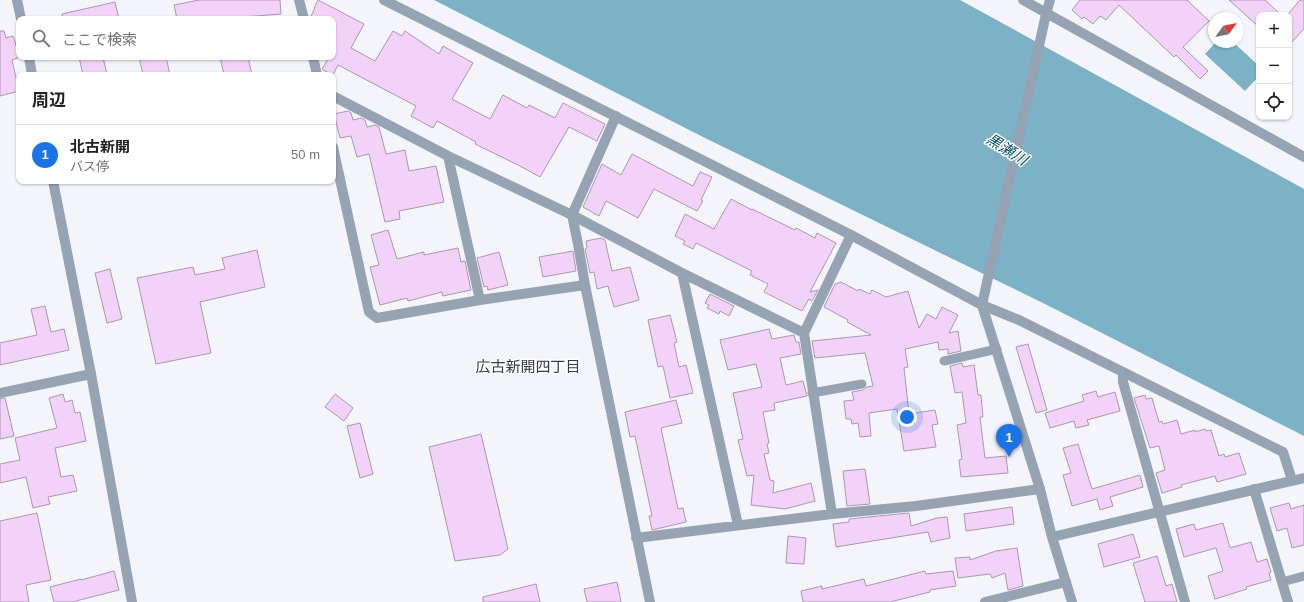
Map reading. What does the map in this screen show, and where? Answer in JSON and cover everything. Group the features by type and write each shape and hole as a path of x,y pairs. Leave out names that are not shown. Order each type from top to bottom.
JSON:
{"street":[{"path":"17,0 20,16"},
{"path":"299,0 303,16"},
{"path":"384,0 851,235 982,305 1019,320 1283,452 1292,480"},
{"path":"1023,0 1304,157"},
{"path":"1050,0 982,305 1040,489 1052,536 1072,602"},
{"path":"30,60 32,72"},
{"path":"314,60 316,72"},
{"path":"336,98 448,156 572,215 682,273 804,333"},
{"path":"616,116 572,215 650,602"},
{"path":"448,156 480,300"},
{"path":"336,161 369,312 377,318 480,300 585,285"},
{"path":"54,184 91,374 132,602"},
{"path":"832,514 812,393 804,333 851,235"},
{"path":"682,273 738,525"},
{"path":"1123,372 1122,382 1185,602"},
{"path":"0,393 91,374"},
{"path":"1052,536 1304,478"},
{"path":"636,538 832,514 916,506 1040,489"},
{"path":"1254,489 1288,602"},
{"path":"985,602 1066,582"}],"lane":[{"path":"944,361 997,349"},
{"path":"812,393 862,384"},
{"path":"1282,582 1304,576"}],"water":[{"name":"黒瀬川","path":"434,0 960,0 1304,189 1304,436 1047,305 705,138"},
{"path":"1210,48 1240,48 1256,63 1256,79 1245,91 1205,54"}],"building":[{"path":"199,0 280,0 281,14 255,16 176,16 174,5"},
{"path":"318,0 364,24 351,48 375,61 393,31 402,36 405,31 439,54 443,46 473,63 452,99 490,119 503,95 527,108 529,105 555,118 563,103 605,124 597,141 569,127 540,177 475,144 476,142 437,121 433,128 411,116 416,106 338,65 334,72 327,72 323,70 322,69 327,60 336,60 336,16 311,16"},
{"path":"1080,0 1187,0 1208,20 1208,22 1183,47 1208,71 1200,79 1176,55 1174,57 1119,5 1106,20 1100,16 1093,24 1084,17 1082,19 1072,10"},
{"path":"1229,0 1265,0 1278,12 1256,12 1256,24"},
{"path":"1300,0 1304,0 1304,29 1292,42 1292,12 1290,12"},
{"path":"115,2 118,16 62,16 62,14"},
{"path":"0,31 4,31 6,38 13,36 16,45 16,58 12,60 16,78 16,92 0,96"},
{"path":"80,60 104,60 106,72 82,72"},
{"path":"140,60 167,60 169,72 142,72"},
{"path":"221,60 249,60 251,72 223,72"},
{"path":"348,111 351,113 353,120 361,118 365,120 367,127 375,125 379,127 386,154 405,150 409,171 436,166 444,202 399,211 400,219 385,222 369,154 357,157 351,136 340,138 336,122 336,114"},
{"path":"632,154 693,186 700,172 712,177 701,200 703,201 697,211 654,189 638,218 606,201 599,216 583,207 602,164 621,175"},
{"path":"731,199 795,230 796,228 815,238 817,233 836,243 810,292 818,290 812,301 809,299 802,311 764,292 768,284 750,275 752,271 696,243 693,249 683,244 685,241 675,236 685,214 714,229"},
{"path":"388,230 397,259 424,252 424,255 458,248 461,262 465,261 471,290 443,296 442,292 408,301 407,298 380,305 370,267 379,265 371,235"},
{"path":"601,238 605,240 612,271 630,267 639,300 614,307 608,286 597,289 594,272 590,273 585,249 587,248 586,241"},
{"path":"257,250 265,287 200,302 211,353 156,364 137,278 193,267 195,275 225,269 222,258"},
{"path":"573,251 576,271 543,277 539,257"},
{"path":"499,252 508,285 488,290 487,286 484,287 477,258"},
{"path":"110,269 122,319 107,323 95,273"},
{"path":"841,282 858,291 859,289 870,294 872,290 886,297 908,291 919,328 927,314 936,319 942,307 958,315 949,333 958,331 961,351 948,354 948,349 939,350 938,342 905,349 908,367 904,368 909,414 935,410 938,424 932,425 936,447 904,451 897,409 869,413 871,436 860,437 858,423 852,424 851,419 846,419 844,401 854,400 852,392 873,386 865,353 815,358 812,341 871,335 824,307 835,284"},
{"path":"710,294 734,306 729,316 720,311 719,314 707,308 709,305 705,303"},
{"path":"45,306 51,332 64,329 69,350 0,365 0,343 37,335 31,309"},
{"path":"670,315 677,342 674,343 679,367 686,365 693,393 670,398 663,366 658,367 648,320"},
{"path":"769,329 772,339 794,335 796,342 799,342 801,354 780,358 786,385 803,381 807,396 774,403 775,410 763,412 769,443 767,444 769,453 764,454 770,480 774,481 773,493 811,483 815,501 785,509 751,505 754,475 747,476 738,440 743,439 733,393 762,387 756,364 728,370 720,340"},
{"path":"1028,344 1047,410 1036,413 1016,347"},
{"path":"962,363 963,367 974,365 978,395 981,395 983,417 980,417 985,458 1006,456 1008,473 961,477 959,460 962,459 957,425 966,423 962,392 955,393 950,366"},
{"path":"1096,391 1098,397 1115,392 1120,411 1087,420 1089,425 1076,428 1074,421 1050,428 1045,413 1084,401 1082,395"},
{"path":"63,394 65,402 72,400 75,413 80,412 86,441 55,448 61,477 73,475 77,491 48,497 50,504 33,508 26,477 0,483 0,464 20,460 15,438 57,428 49,398"},
{"path":"335,394 353,408 344,421 325,407"},
{"path":"1145,395 1146,399 1152,398 1159,422 1162,421 1163,424 1177,420 1181,434 1195,430 1195,432 1205,429 1206,431 1211,430 1219,456 1224,454 1225,457 1239,453 1246,474 1217,482 1215,476 1181,485 1182,487 1162,493 1156,473 1165,470 1159,446 1150,448 1134,398"},
{"path":"5,398 14,436 0,439 0,399"},
{"path":"676,400 682,423 661,428 678,509 683,508 686,522 652,530 649,516 652,516 635,436 630,437 625,412"},
{"path":"360,423 373,474 360,478 347,426"},
{"path":"481,434 508,549 500,555 455,561 429,447"},
{"path":"1078,444 1092,489 1140,475 1143,487 1110,497 1113,506 1100,510 1097,499 1072,506 1063,475 1071,473 1063,448"},
{"path":"865,469 870,504 847,506 843,471"},
{"path":"1289,503 1291,509 1304,505 1304,545 1292,548 1287,528 1277,531 1270,508"},
{"path":"1012,507 1014,524 966,531 964,514"},
{"path":"37,513 51,580 26,585 29,602 0,602 0,521"},
{"path":"909,513 911,526 937,518 947,517 950,538 931,542 928,532 836,547 833,524 849,522 849,519"},
{"path":"1223,523 1230,548 1251,542 1257,562 1267,559 1271,572 1269,573 1271,580 1246,587 1247,589 1215,599 1208,576 1223,571 1216,548 1184,557 1176,529 1194,524 1196,530"},
{"path":"1133,534 1140,557 1104,567 1098,544"},
{"path":"788,536 806,538 804,564 786,563"},
{"path":"1017,548 1023,586 1008,590 1005,573 992,578 990,574 958,578 955,558 970,557 970,560 996,551"},
{"path":"1157,556 1166,586 1172,584 1177,602 1145,602 1133,563"},
{"path":"114,571 119,590 72,602 54,602 50,587"},
{"path":"925,571 926,574 953,571 956,586 930,590 930,592 890,602 803,602 801,591 822,586 822,589 864,579 866,586"},
{"path":"617,582 621,602 587,602 584,589"},
{"path":"536,584 540,602 483,602 483,597"}],"place":[{"name":"北古新開","path":"1009,457"}],"district":[{"name":"広古新開四丁目","path":"528,366"}]}
